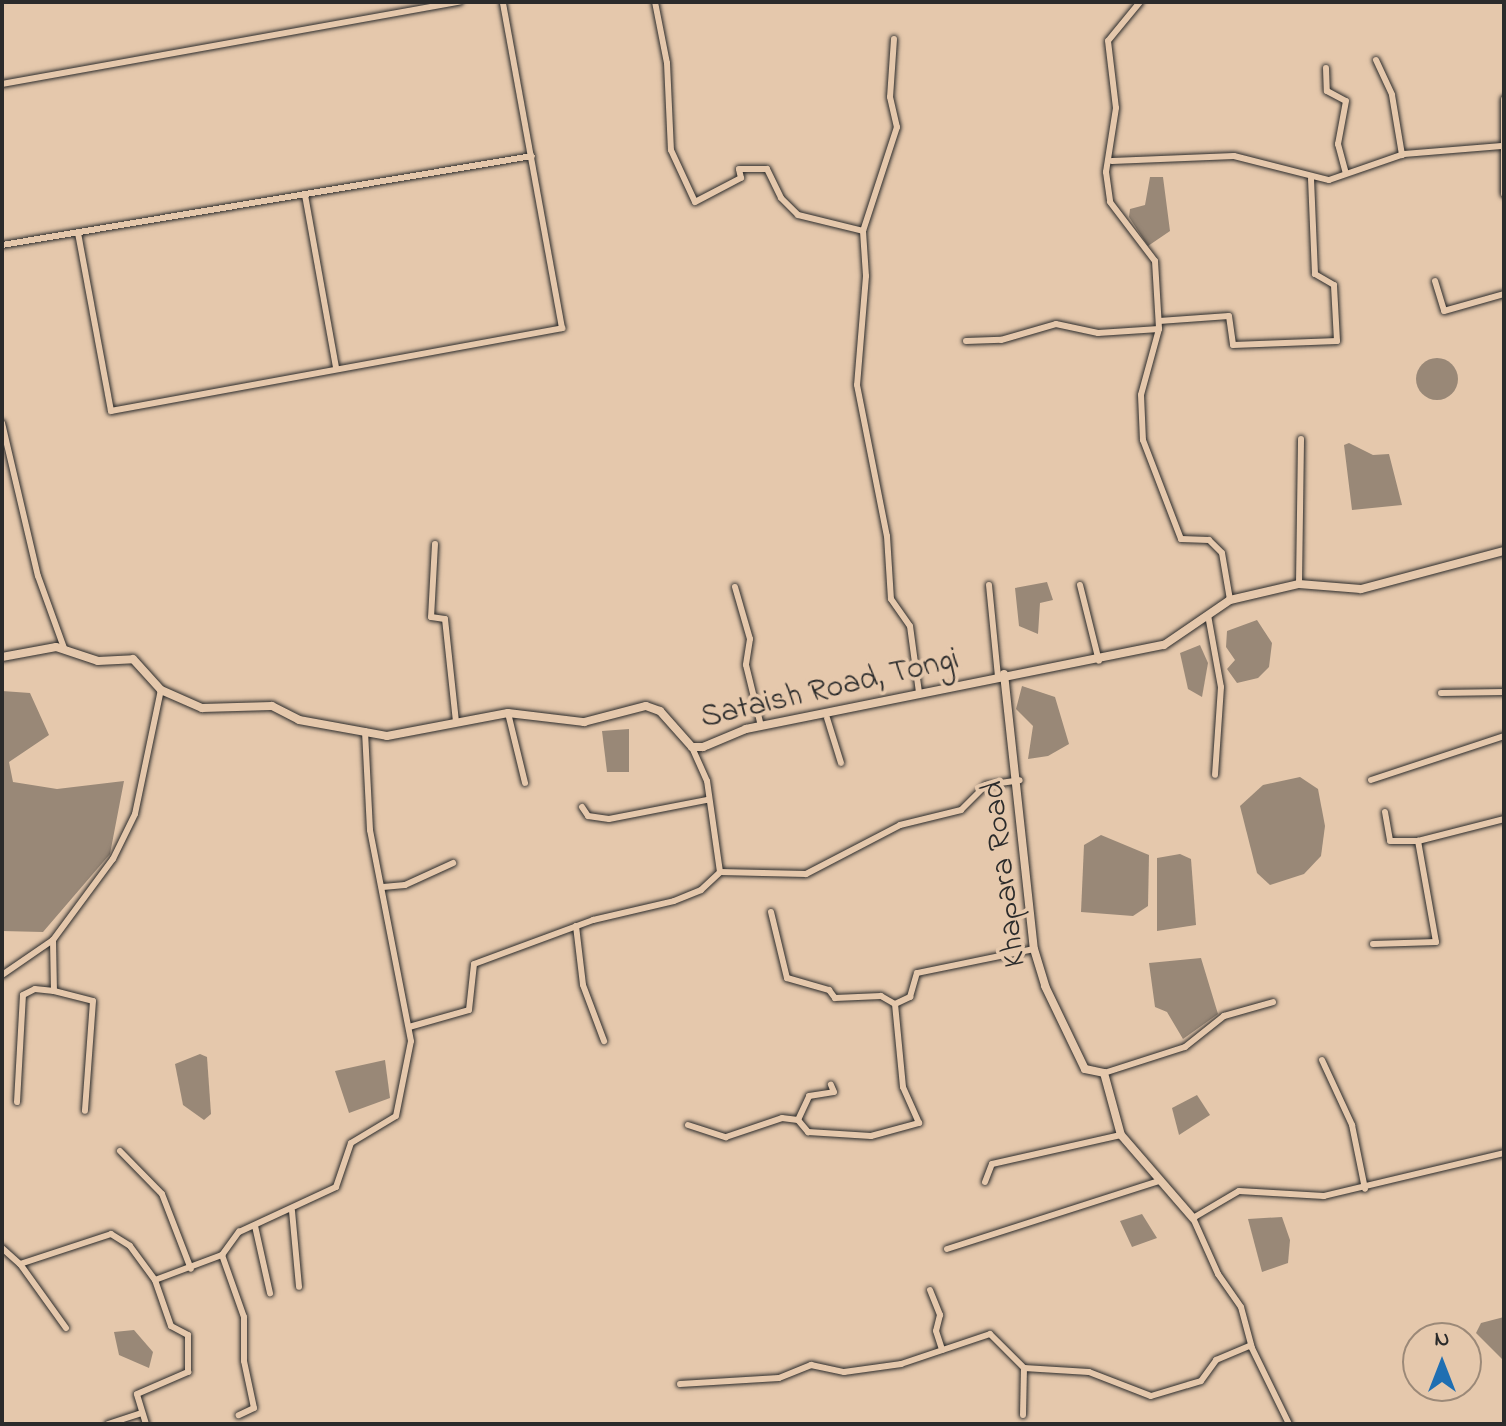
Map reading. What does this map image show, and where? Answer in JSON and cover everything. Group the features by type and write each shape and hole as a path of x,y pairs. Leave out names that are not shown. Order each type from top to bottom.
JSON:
{"street":[{"path":"2,84 460,2"},
{"path":"78,233 111,411 562,328 503,2"},
{"path":"655,2 667,63 671,150 695,202 741,178 739,169 767,169 781,198 798,215 863,231"},
{"path":"1140,2 1108,41 1116,108 1107,195 1155,261 1159,325 1141,395 1146,461 1181,539 1209,540 1222,553 1230,600"},
{"path":"894,39 890,97 897,127 863,231 858,400 887,536 891,599 910,626 919,693"},
{"path":"1376,60 1392,95 1402,155"},
{"path":"1326,68 1327,91 1346,101 1338,144 1346,173"},
{"path":"1504,99 1504,194"},
{"path":"1112,161 1234,156 1311,179 1346,173 1402,155 1502,146"},
{"path":"2,245 532,156"},
{"path":"966,341 1001,340 1056,324 1098,333 1229,316 1233,345 1337,341 1334,285 1315,274 1311,179"},
{"path":"305,195 336,368"},
{"path":"1435,281 1444,311 1504,294"},
{"path":"2,423 38,576 64,648"},
{"path":"1299,584 1301,439"},
{"path":"435,544 431,617 445,619 456,722"},
{"name":"Sataish Road, Tongi","path":"2,657 64,648 98,661 133,659 161,690 202,708 259,704 299,720 408,737 456,722 508,713 567,724 646,706 660,711 692,747 761,726 827,718 1001,675 1099,661 1164,645 1230,600 1299,584 1361,589 1504,551"},
{"path":"989,585 1001,675"},
{"path":"1080,585 1099,661"},
{"path":"735,587 761,726"},
{"path":"1208,615 1221,687 1215,775"},
{"name":"Khapara Road","path":"1001,675 1020,780 1034,949 1075,1053 1085,1069 1104,1073"},
{"path":"2,975 53,940 113,859 135,814 161,690"},
{"path":"1441,693 1504,692"},
{"path":"508,713 525,783"},
{"path":"827,718 841,763"},
{"path":"155,1280 222,1255 239,1232 292,1211 336,1187 351,1143 396,1116 410,1061 409,1027 370,830 365,731"},
{"path":"1371,780 1504,736"},
{"path":"692,747 707,781 707,800 720,872"},
{"path":"409,1027 469,1010 474,964 576,926 674,901 701,890 720,872 806,874 900,825 961,810 986,785 1020,780"},
{"path":"582,807 588,816 609,819 707,800"},
{"path":"1385,812 1390,841 1418,841 1504,819"},
{"path":"1373,944 1436,942 1418,841"},
{"path":"383,887 405,885 453,863"},
{"path":"771,912 787,978 829,990 835,998 881,996 895,1004"},
{"path":"576,926 585,996 604,1041"},
{"path":"53,940 54,991"},
{"path":"895,1004 910,997 917,973 1034,949"},
{"path":"17,1102 23,995 35,989 54,991 93,1001 85,1111"},
{"path":"1273,1002 1224,1016 1185,1047 1104,1073 1121,1135 1193,1218 1214,1267 1241,1307 1251,1345 1289,1424"},
{"path":"688,1125 726,1137 782,1118 798,1120 808,1132 871,1136 919,1123 903,1087 895,1004"},
{"path":"1322,1060 1352,1125 1365,1189"},
{"path":"798,1120 809,1096 834,1092 831,1085"},
{"path":"985,1182 992,1164 1121,1135"},
{"path":"120,1151 162,1194 191,1269"},
{"path":"1193,1218 1251,1188 1324,1196 1365,1189 1504,1153"},
{"path":"947,1249 1159,1181"},
{"path":"292,1211 299,1287"},
{"path":"255,1226 270,1293"},
{"path":"20,1264 111,1234 130,1246 155,1280 171,1326 188,1335 188,1372 137,1394 146,1424"},
{"path":"2,1248 20,1264 66,1328"},
{"path":"222,1255 244,1317 254,1408 239,1415"},
{"path":"930,1290 940,1315 936,1331 942,1350"},
{"path":"680,1384 779,1378 811,1365 856,1371 942,1350 990,1334 1024,1368 1089,1372 1151,1396 1201,1381 1216,1360 1251,1345"},
{"path":"1023,1415 1024,1368"},
{"path":"108,1424 141,1413"}],"shaded area":[{"path":"1150,177 1163,177 1170,231 1148,246 1129,217 1130,209 1145,205"},
{"path":"1437,358 1452,364 1458,379 1452,394 1437,400 1422,394 1416,379 1422,364"},
{"path":"1349,443 1373,455 1389,454 1402,505 1352,510 1344,445"},
{"path":"1047,582 1053,600 1040,603 1038,634 1019,626 1015,588"},
{"path":"1257,620 1272,643 1269,667 1258,678 1237,683 1227,669 1235,660 1226,647 1227,631"},
{"path":"1200,645 1208,663 1202,697 1188,689 1180,653"},
{"path":"1022,686 1055,697 1069,744 1048,756 1028,759 1033,726 1016,709"},
{"path":"2,691 30,693 49,735 9,762 13,782 57,789 124,781 110,854 43,932 2,931"},
{"path":"629,729 629,772 607,772 602,731"},
{"path":"1300,777 1318,789 1325,826 1321,856 1304,874 1270,885 1257,873 1240,806 1263,785"},
{"path":"1101,835 1149,855 1148,906 1133,916 1081,912 1084,845"},
{"path":"1180,854 1191,859 1196,925 1157,931 1157,858"},
{"path":"1201,958 1218,1014 1183,1039 1167,1012 1155,1007 1149,963"},
{"path":"200,1054 207,1057 211,1114 204,1120 183,1105 175,1064"},
{"path":"385,1060 390,1098 349,1113 335,1071"},
{"path":"1197,1095 1210,1115 1179,1135 1172,1108"},
{"path":"1142,1214 1157,1238 1132,1247 1120,1221"},
{"path":"1282,1217 1290,1240 1288,1263 1262,1272 1248,1219"},
{"path":"1504,1317 1504,1361 1482,1339 1482,1323"},
{"path":"134,1330 153,1352 149,1368 119,1355 114,1332"}]}
